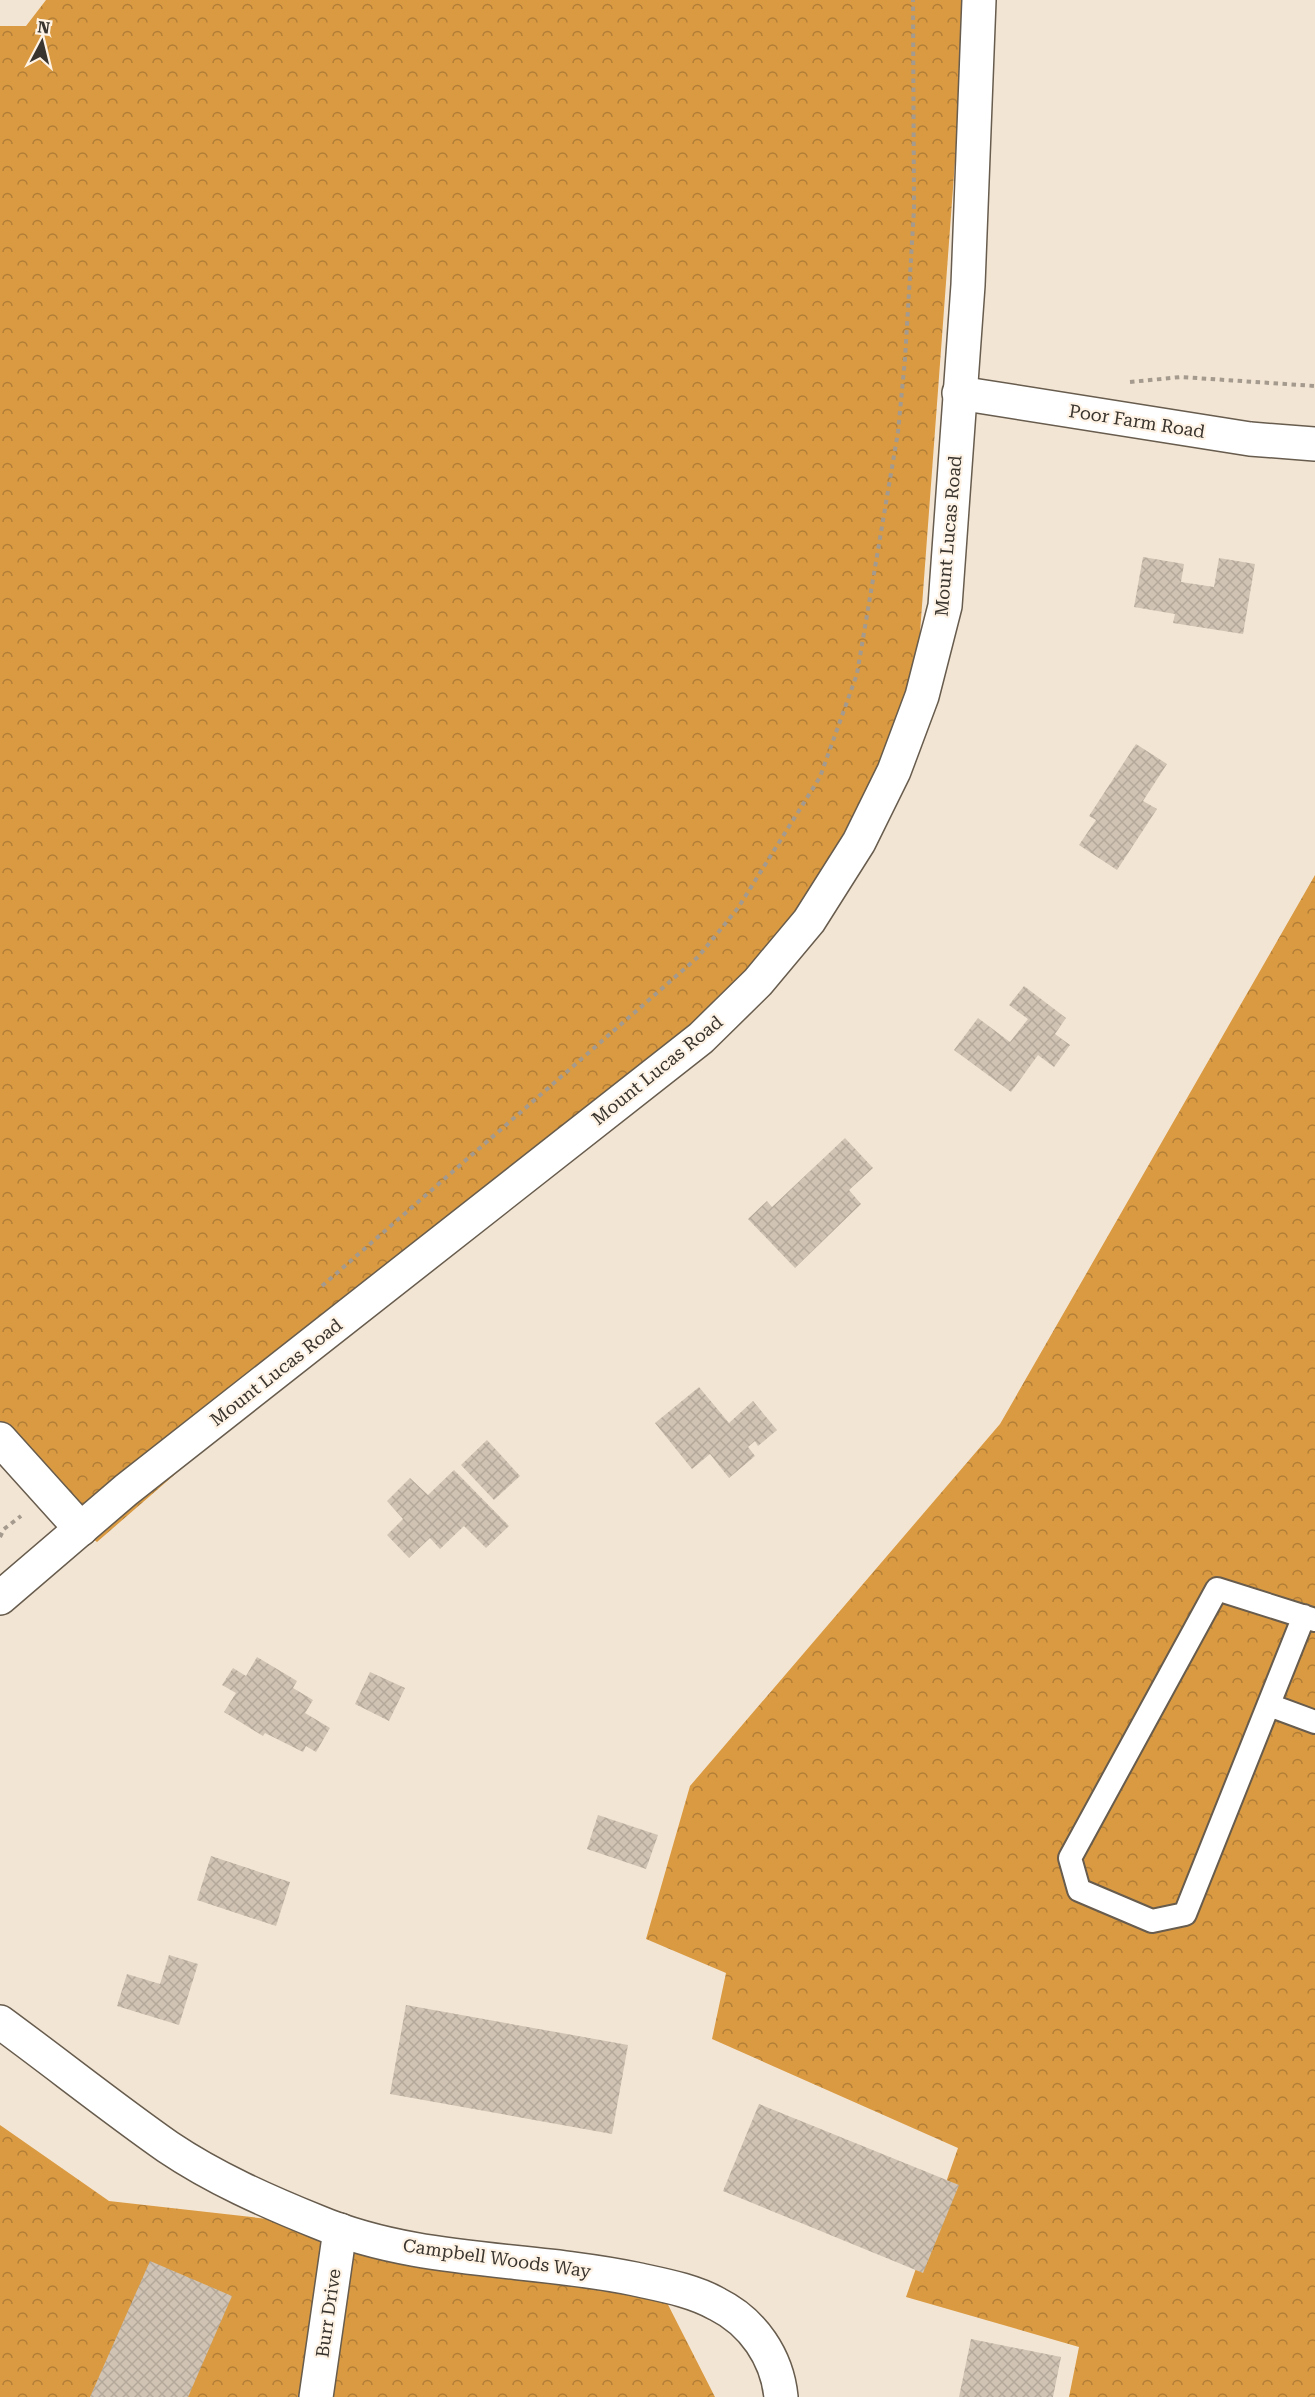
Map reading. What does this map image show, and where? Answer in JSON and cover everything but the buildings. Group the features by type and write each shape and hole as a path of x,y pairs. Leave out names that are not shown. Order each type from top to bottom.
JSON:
{"street":[{"name":"Mount Lucas Road","path":"0,1598 126,1490 701,1038 758,982 808,921 859,842 894,771 922,696 945,606 968,285 980,0"},
{"name":"Poor Farm Road","path":"960,393 1250,439 1315,444"},
{"path":"0,1439 81,1529"},
{"name":"Campbell Woods Way","path":"0,2022 169,2148 243,2190 340,2230 413,2250 592,2270 674,2288 717,2303 745,2323 766,2348 779,2379 782,2397"},
{"name":"Burr Drive","path":"316,2397 340,2230"}],"lane":[{"path":"1217,1588 1310,1618 1269,1705 1185,1914 1152,1921 1079,1890 1070,1858 1217,1588"},
{"path":"1269,1705 1315,1722"}],"path":[{"path":"316,1292 698,957 738,908 820,777 857,674 898,432 914,209 913,0"},
{"path":"1125,382 1181,376 1315,386"},
{"path":"0,1537 4,1529 26,1512"}],"green space":[{"path":"46,0 967,0 915,700 791,940 97,1542 0,1465 0,26 26,26"},
{"path":"1315,875 1315,2397 1069,2397 1079,2347 906,2297 958,2148 712,2039 726,1973 646,1939 690,1786 1000,1424"},
{"path":"0,2125 109,2201 339,2227 658,2285 715,2397 0,2397"}]}
